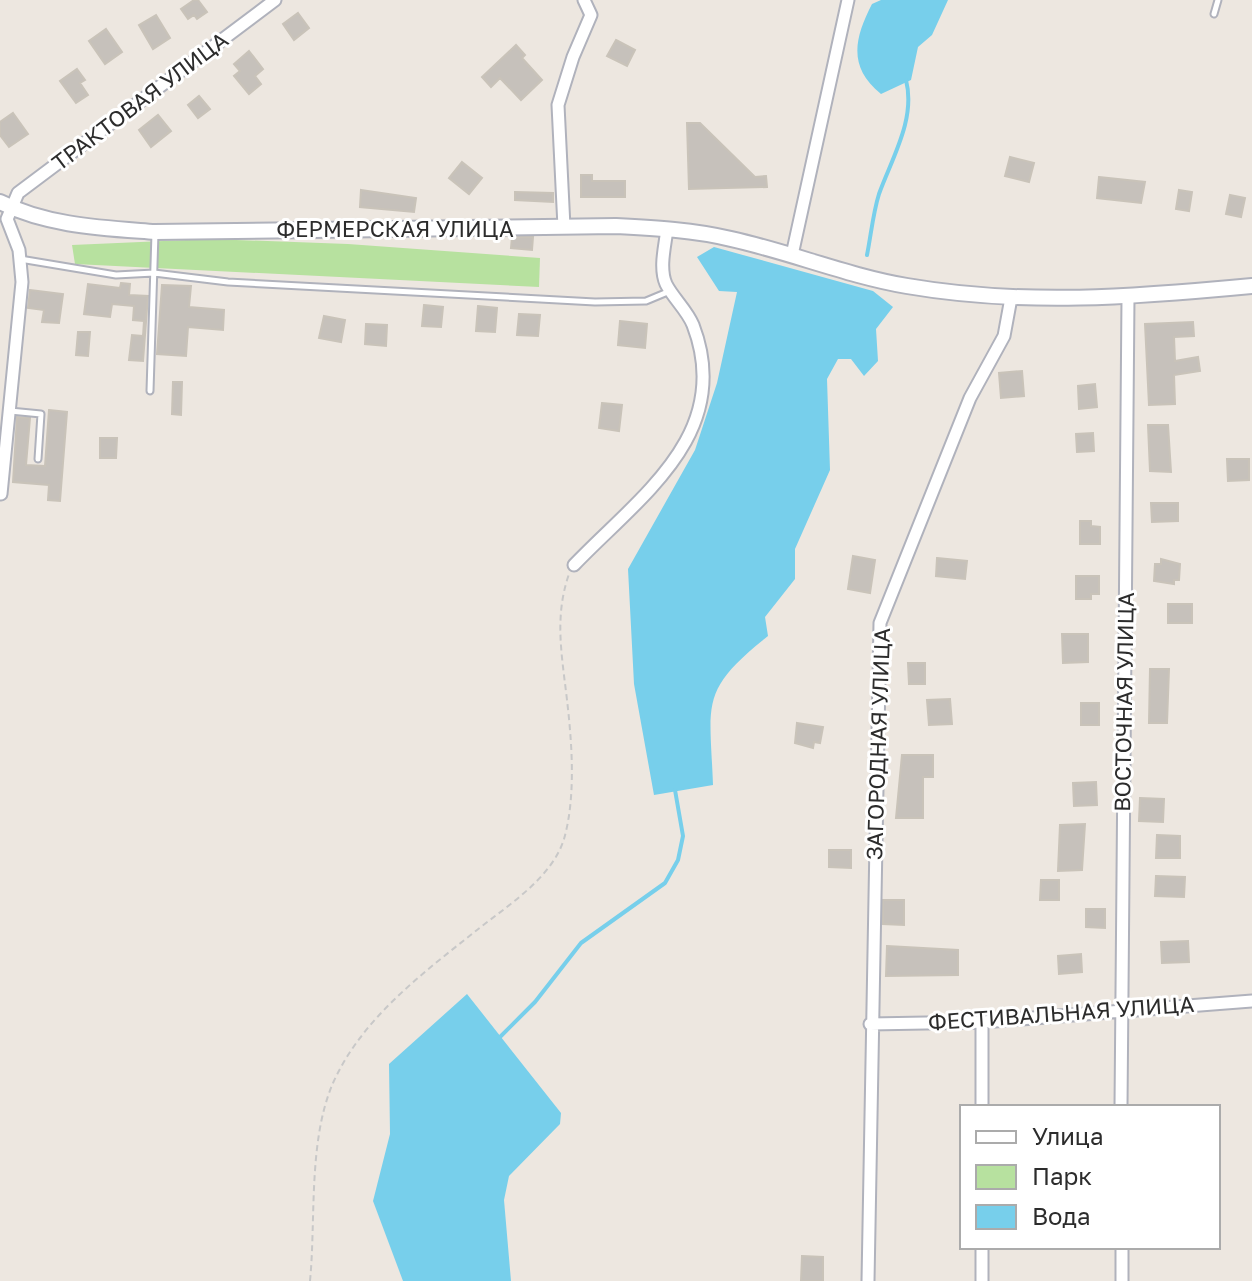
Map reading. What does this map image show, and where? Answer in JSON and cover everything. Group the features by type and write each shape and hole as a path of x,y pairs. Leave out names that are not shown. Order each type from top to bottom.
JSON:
{"street":[{"name":"ТРАКТОВАЯ УЛИЦА","path":"3,204 275,0"},
{"path":"564,227 558,105 573,57 591,15 584,0"},
{"path":"792,255 848,0"},
{"name":"ФЕРМЕРСКАЯ УЛИЦА","path":"3,204 95,228 155,232 564,227 667,229 729,238 903,286 1011,298 1128,298 1252,286"},
{"path":"1,494 22,282 20,259 3,204"},
{"path":"574,565 663,476 687,441 698,414 705,369 692,323 663,273 667,229"},
{"name":"ЗАГОРОДНАЯ УЛИЦА","path":"868,1281 870,1024 880,623 970,398 1004,336 1011,298"},
{"name":"ВОСТОЧНАЯ УЛИЦА","path":"1121,1105 1128,298"},
{"name":"ФЕСТИВАЛЬНАЯ УЛИЦА","path":"870,1024 982,1022 1252,1001"},
{"path":"982,1022 982,1105"},
{"path":"982,1249 982,1281"},
{"path":"1122,1249 1122,1281"}],"lane":[{"path":"1214,14 1218,0"},
{"path":"150,391 155,232"},
{"path":"20,259 116,275 154,273 228,282 595,302 646,301 671,291"},
{"path":"9,411 41,414 38,459"}],"path":[{"path":"310,1281 313,1198 326,1102 335,1080 371,1025 400,994 523,894 553,861 563,839 570,789 560,609 574,565"}],"green space":[{"path":"209,239 348,244 540,258 539,287 75,264 72,245"}],"water":[{"path":"881,0 948,0 932,35 918,47 911,80 881,94 863,73 857,52 861,29 872,4"},
{"path":"714,247 873,291 893,307 876,329 878,361 864,376 851,359 838,359 827,379 830,470 795,549 795,579 765,617 768,636 719,685 711,716 713,785 654,795 634,684 628,569 695,450 717,383 737,292 719,291 697,257"},
{"path":"467,994 561,1113 560,1124 509,1176 504,1200 511,1281 403,1281 373,1201 390,1134 389,1064"}],"building":[{"path":"198,0 207,12 197,19 194,15 188,19 181,9"},
{"path":"298,13 309,28 294,40 283,24"},
{"path":"156,15 170,38 153,49 139,25"},
{"path":"106,29 122,52 105,64 89,41"},
{"path":"616,40 635,50 627,66 607,56"},
{"path":"516,45 525,55 522,58 542,80 521,100 500,78 491,87 482,77"},
{"path":"249,51 263,69 255,76 261,84 249,94 234,76 240,71 234,64"},
{"path":"77,69 85,80 80,83 88,95 76,103 60,81"},
{"path":"199,96 210,109 198,118 188,105"},
{"path":"13,113 28,134 9,147 0,135 0,122"},
{"path":"158,115 171,131 151,147 139,130"},
{"path":"687,123 700,123 755,177 766,176 767,187 689,189"},
{"path":"1010,157 1034,163 1029,182 1005,176"},
{"path":"462,162 482,178 469,194 449,178"},
{"path":"581,175 592,175 592,181 625,181 625,197 581,197"},
{"path":"1099,177 1145,182 1141,203 1097,198"},
{"path":"361,190 416,198 414,212 360,207"},
{"path":"1179,190 1192,192 1189,211 1176,209"},
{"path":"515,192 553,193 553,202 515,200"},
{"path":"1230,195 1245,198 1241,217 1226,214"},
{"path":"512,237 533,237 532,250 511,248"},
{"path":"121,283 130,284 129,295 148,296 143,361 129,360 132,335 143,336 144,321 133,320 134,306 112,304 110,317 84,314 88,284 120,288"},
{"path":"162,285 191,286 189,307 224,310 223,330 188,327 186,356 157,354"},
{"path":"30,290 63,294 59,323 42,322 44,310 28,308"},
{"path":"424,305 443,307 441,327 422,326"},
{"path":"478,306 497,308 495,332 476,331"},
{"path":"519,314 540,315 538,336 517,335"},
{"path":"324,316 345,320 341,342 319,338"},
{"path":"620,321 647,324 645,348 618,345"},
{"path":"1193,322 1194,336 1174,337 1175,361 1198,357 1200,371 1174,375 1175,404 1149,405 1145,324"},
{"path":"366,324 387,325 386,346 365,344"},
{"path":"78,332 90,332 88,356 76,355"},
{"path":"1022,371 1024,396 1001,398 999,373"},
{"path":"173,382 182,382 181,415 172,414"},
{"path":"1095,384 1097,407 1079,409 1078,386"},
{"path":"602,403 622,405 619,431 599,428"},
{"path":"49,410 67,412 60,501 48,500 49,485 13,482 17,417 30,418 26,465 45,466"},
{"path":"1148,425 1168,425 1171,472 1150,471"},
{"path":"1093,433 1094,451 1077,452 1076,434"},
{"path":"100,438 117,438 116,458 100,458"},
{"path":"1227,459 1249,459 1249,480 1228,481"},
{"path":"1151,503 1178,503 1178,521 1152,522"},
{"path":"1080,521 1091,521 1091,526 1100,527 1100,544 1080,544"},
{"path":"853,556 875,560 870,593 848,589"},
{"path":"937,558 967,561 965,579 936,576"},
{"path":"1161,559 1180,564 1179,580 1174,580 1174,584 1154,581 1155,564 1161,564"},
{"path":"1076,576 1099,576 1099,594 1091,594 1091,599 1076,599"},
{"path":"1168,604 1192,604 1192,623 1168,623"},
{"path":"1062,634 1088,634 1088,662 1063,663"},
{"path":"908,663 925,663 925,684 909,684"},
{"path":"1150,669 1169,669 1167,723 1149,723"},
{"path":"950,699 952,724 929,725 927,700"},
{"path":"1081,703 1099,703 1099,725 1081,725"},
{"path":"797,723 823,727 820,743 814,742 813,748 795,743"},
{"path":"902,755 933,755 933,777 923,777 923,818 896,818"},
{"path":"1096,782 1097,805 1074,806 1073,783"},
{"path":"1140,798 1164,799 1163,822 1139,821"},
{"path":"1085,824 1082,870 1058,871 1060,825"},
{"path":"1157,835 1180,836 1180,858 1156,858"},
{"path":"829,850 851,850 851,868 829,867"},
{"path":"1156,876 1185,877 1184,897 1155,896"},
{"path":"1041,880 1059,880 1059,900 1040,900"},
{"path":"883,900 904,900 904,925 883,924"},
{"path":"1086,909 1105,909 1105,928 1086,927"},
{"path":"1188,941 1189,962 1162,963 1161,942"},
{"path":"887,946 958,950 958,975 886,976"},
{"path":"1081,954 1082,972 1059,974 1058,956"},
{"path":"802,1256 823,1257 823,1281 801,1281"}],"waterway":[{"path":"867,255 879,194 905,124 908,109 906,80"},
{"path":"499,1038 535,1002 581,943 665,883 678,860 683,836 675,790"}]}
